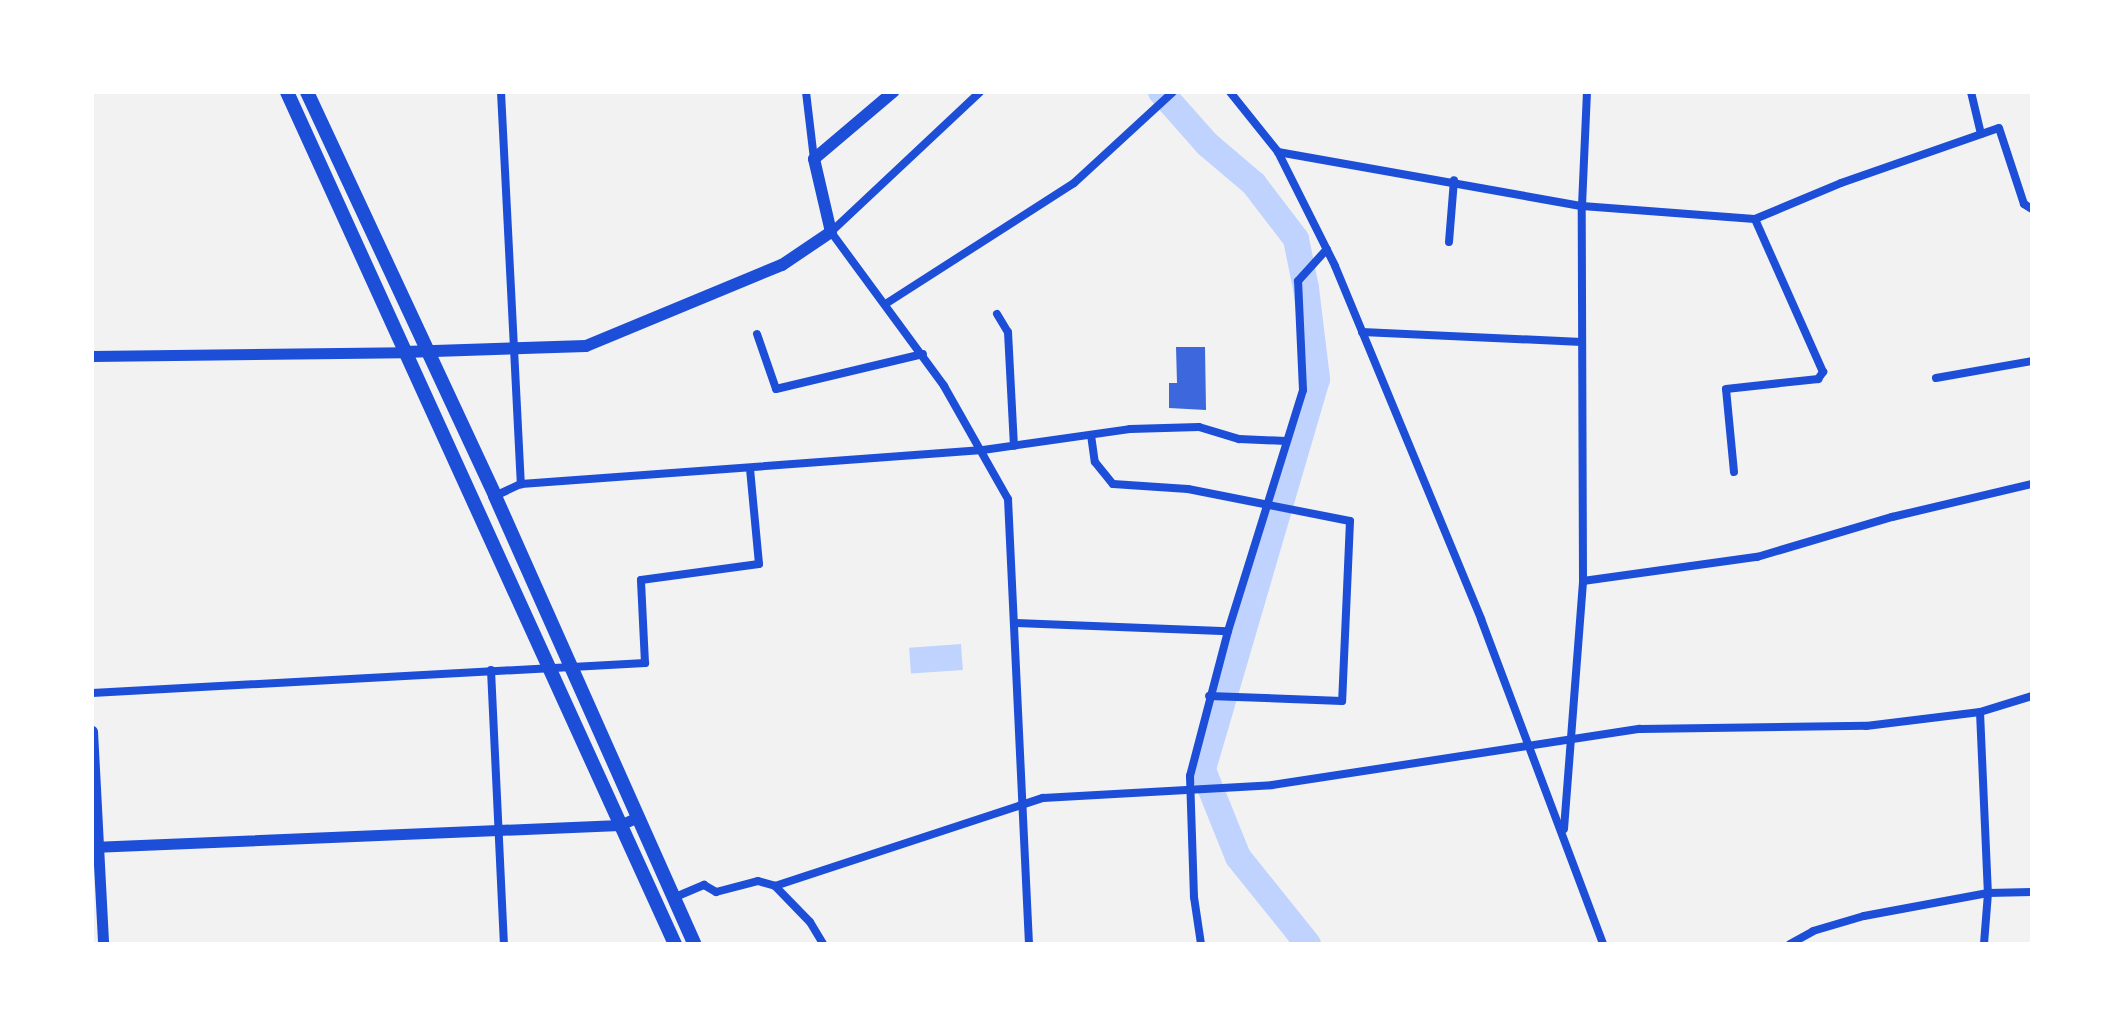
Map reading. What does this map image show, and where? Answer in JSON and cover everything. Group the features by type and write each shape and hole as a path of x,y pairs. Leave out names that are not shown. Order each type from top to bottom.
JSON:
{"main road":[{"path":"287,92 675,944"},
{"path":"307,92 495,496 694,944"},
{"path":"404,352 586,346 782,265 831,232 823,217 814,159 893,92"}],"street":[{"path":"501,92 521,484"},
{"path":"806,92 814,159"},
{"path":"980,92 831,232 923,354 983,450 1008,499 1029,944"},
{"path":"887,303 1074,183 1173,92"},
{"path":"1230,92 1278,152 1327,249 1481,619 1526,746 1564,829 1603,944"},
{"path":"1564,829 1583,581 1582,206 1587,92"},
{"path":"1971,92 1981,134"},
{"path":"1278,152 1454,180 1582,206 1755,219 1841,183 1999,128 2024,204 2032,209"},
{"path":"1449,242 1454,180"},
{"path":"1734,472 1726,389 1818,379 1823,372 1755,219"},
{"path":"1201,944 1188,793 1228,631 1303,390 1298,281 1327,249"},
{"path":"997,314 1008,332 1014,446"},
{"path":"1362,332 1582,342"},
{"path":"757,334 776,389 923,354"},
{"path":"92,356 404,352"},
{"path":"1936,378 2032,361"},
{"path":"495,496 521,484 983,450 1091,435 1199,427 1239,439 1286,441"},
{"path":"1091,435 1095,462 1113,484 1188,489 1220,499 1270,502 1350,521 1342,701 1213,696"},
{"path":"92,693 645,663 641,580 759,564 750,468"},
{"path":"1583,581 1757,557 1892,517 2032,484"},
{"path":"1015,623 1228,631"},
{"path":"491,670 504,944"},
{"path":"775,886 1024,803 1188,793 1640,729 1866,726 1980,712 2032,696"},
{"path":"1980,712 1988,893 1984,944"},
{"path":"92,731 95,847 103,944"},
{"path":"95,847 620,825 636,818"},
{"path":"673,898 704,885 716,892 758,881 775,886 810,922 823,944"},
{"path":"1790,944 1813,931 1864,916 1988,893 2032,892"}],"water":[{"path":"961,644 963,670 911,674 909,648"}],"building":[{"path":"1176,347 1205,347 1206,410 1169,408 1169,383 1177,383"}],"waterway":[{"path":"1161,92 1207,144 1254,184 1296,239 1306,288 1317,379 1203,770 1238,857 1308,944"}]}
